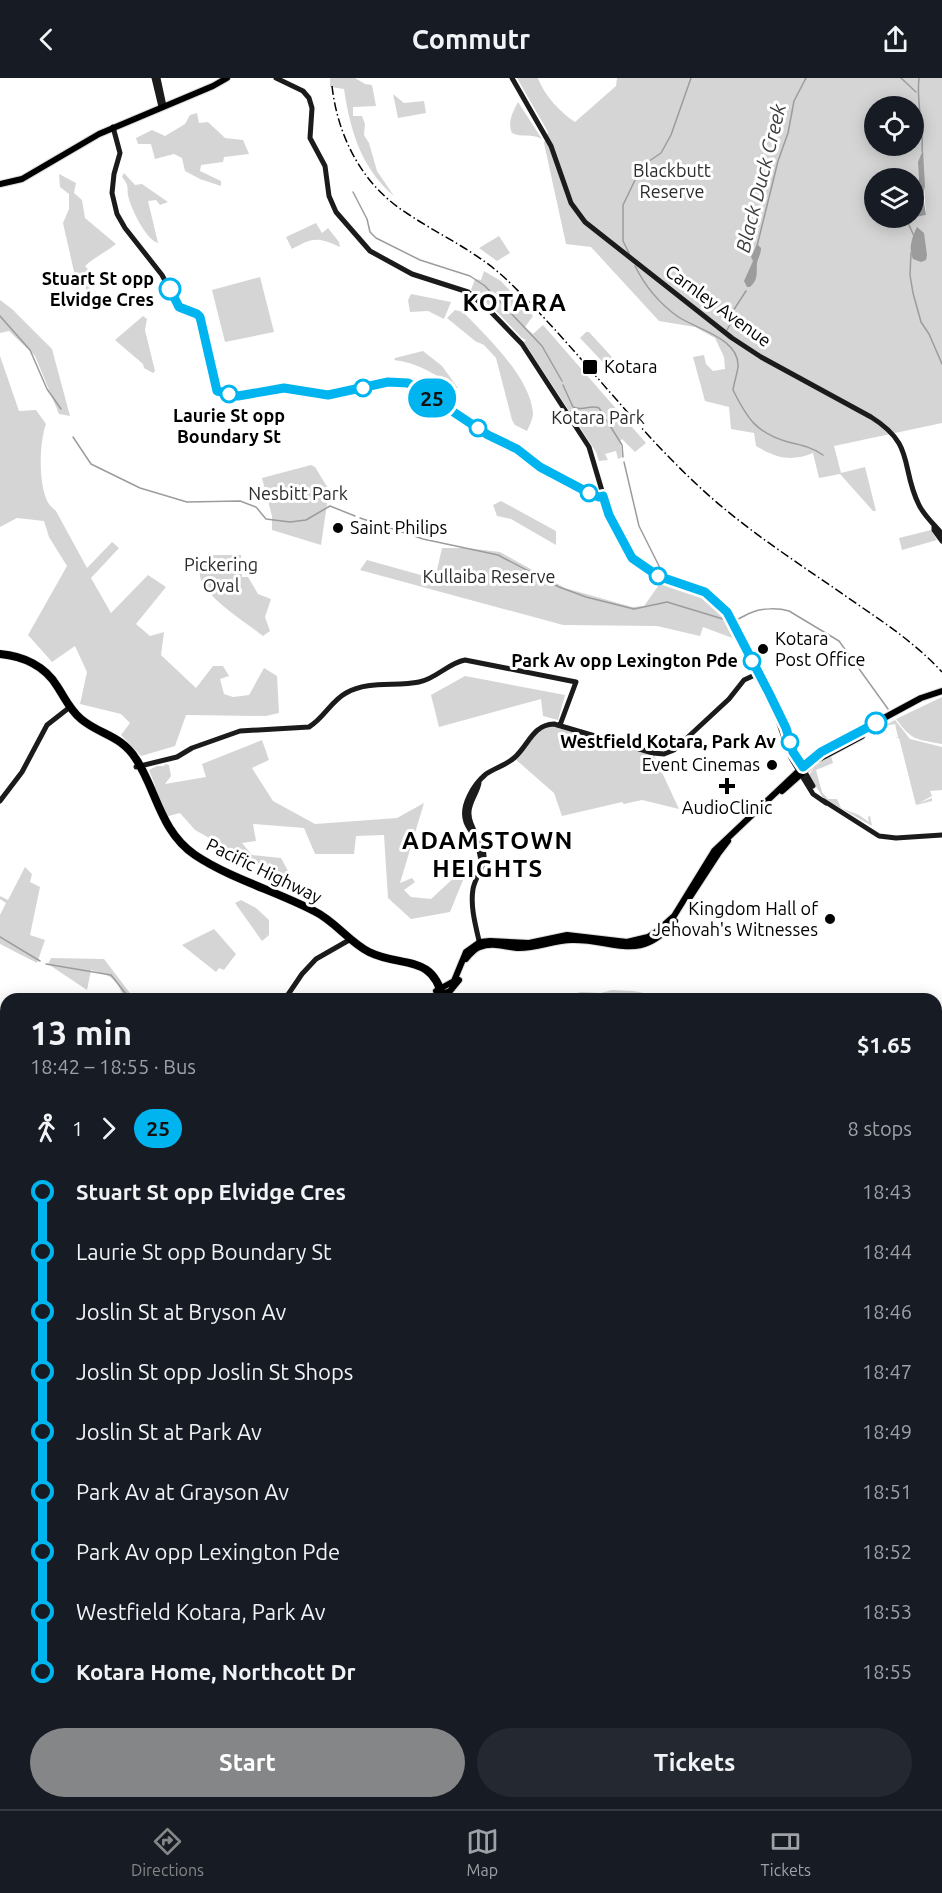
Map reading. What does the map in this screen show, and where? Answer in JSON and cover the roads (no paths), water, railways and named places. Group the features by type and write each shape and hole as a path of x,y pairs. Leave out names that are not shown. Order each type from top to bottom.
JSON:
{"highway":[{"name":"Pacific Highway","path":"0,656 26,660 37,666 54,681 68,708 85,722 122,743 134,755 165,822 190,852 315,911 332,921 350,940 368,951 424,967 432,974 439,993"}],"main road":[{"path":"156,78 163,106"},
{"path":"276,78 303,91 309,98 312,108 310,138 325,166 328,196 336,212 370,251 412,274 468,292 483,303 518,340 590,449 609,515 630,554 637,562 658,576 703,594"},
{"name":"Carnley Avenue","path":"512,78 551,146 571,203 585,222 732,338 761,357 871,417 886,428 898,441 905,454 914,494 919,505 941,534"},
{"path":"0,184 22,179 93,137 200,91 220,79"},
{"path":"113,127 120,156 114,174 112,196 119,219 162,275 179,307 197,314 200,319 217,391 238,396 284,388 328,395 388,382 408,383 488,435 521,451 540,467 591,494 603,496"},
{"path":"934,526 942,525 941,534"},
{"name":"Carnley Avenue","path":"934,526 934,530 942,541"},
{"path":"658,576 690,585 711,596 729,618 786,728 793,752 802,770 826,803 881,837 942,835"},
{"path":"674,584 690,585 719,606 729,618"},
{"path":"138,767 153,761 177,757 192,748 240,732 309,727 318,721 341,696 352,689 421,682 462,660 576,682 560,725"},
{"path":"480,944 474,916 473,888 483,865 484,856 482,843 468,815 479,783 487,774 514,758 541,727 548,724 560,725 653,753 668,753 729,699 744,680 757,674"},
{"path":"442,993 454,981 466,952 480,944 501,941 525,943 567,935 580,935 615,942 648,937 665,926 674,916 700,872 721,843 802,770 942,692"},
{"path":"0,801 22,771 47,725 68,708"},
{"path":"289,993 316,959 350,940"},
{"path":"443,993 455,986 468,956 480,944"}],"waterway":[{"path":"642,166 661,153 671,135 691,78"},
{"name":"Black Duck Creek","path":"757,246 778,161 788,133 794,101 806,78"},
{"path":"901,78 916,92"},
{"path":"918,96 919,78"},
{"path":"629,253 623,241 623,205 637,176"},
{"path":"353,192 367,219 370,232 376,238 420,260 470,276 485,286 542,346 562,381"},
{"path":"910,228 915,238"},
{"path":"911,253 910,275 921,322 942,364"},
{"path":"635,266 653,294 664,306 685,321 715,336 732,349 737,357 738,367 733,390 754,423 768,434 811,448 823,455"},
{"name":"Black Duck Creek","path":"727,330 733,319 733,311 746,291"},
{"path":"0,316 30,350 47,389 61,409"},
{"path":"563,385 573,407 599,408 622,445 623,457"},
{"path":"73,437 91,464 140,488 187,502 240,501 256,507 266,519 290,522 306,520 330,506 355,516"},
{"path":"624,462 639,526 663,574"},
{"path":"360,518 423,539 498,555 559,587 586,597 634,609 667,602 723,619"},
{"path":"734,620 761,610 789,611 839,641 888,709"},
{"path":"0,937 40,961"},
{"path":"46,964 111,975 125,993"}],"railway":[{"path":"332,86 340,124 347,142 355,159 378,190 392,203 471,252 506,279 559,334 634,420 714,500 766,541 902,636 942,672"}],"place":[{"name":"Stuart St opp Elvidge Cres","path":"170,289"},
{"name":"Kotara","path":"590,367"},
{"name":"Laurie St opp Boundary St","path":"229,394"},
{"name":"Saint Philips","path":"338,528"},
{"name":"Kotara Post Office","path":"763,649"},
{"name":"Park Av opp Lexington Pde","path":"752,661"},
{"name":"Westfield Kotara, Park Av","path":"790,742"},
{"name":"Event Cinemas","path":"772,765"},
{"name":"AudioClinic","path":"727,786"},
{"name":"Kingdom Hall of Jehovah's Witnesses","path":"830,919"}],"district":[{"name":"KOTARA","path":"515,303"},
{"name":"ADAMSTOWN HEIGHTS","path":"488,855"}],"park label":[{"name":"Blackbutt Reserve","path":"672,181"},
{"name":"Kotara Park","path":"598,418"},
{"name":"Nesbitt Park","path":"298,494"},
{"name":"Pickering Oval","path":"221,575"},
{"name":"Kullaiba Reserve","path":"489,577"}]}
